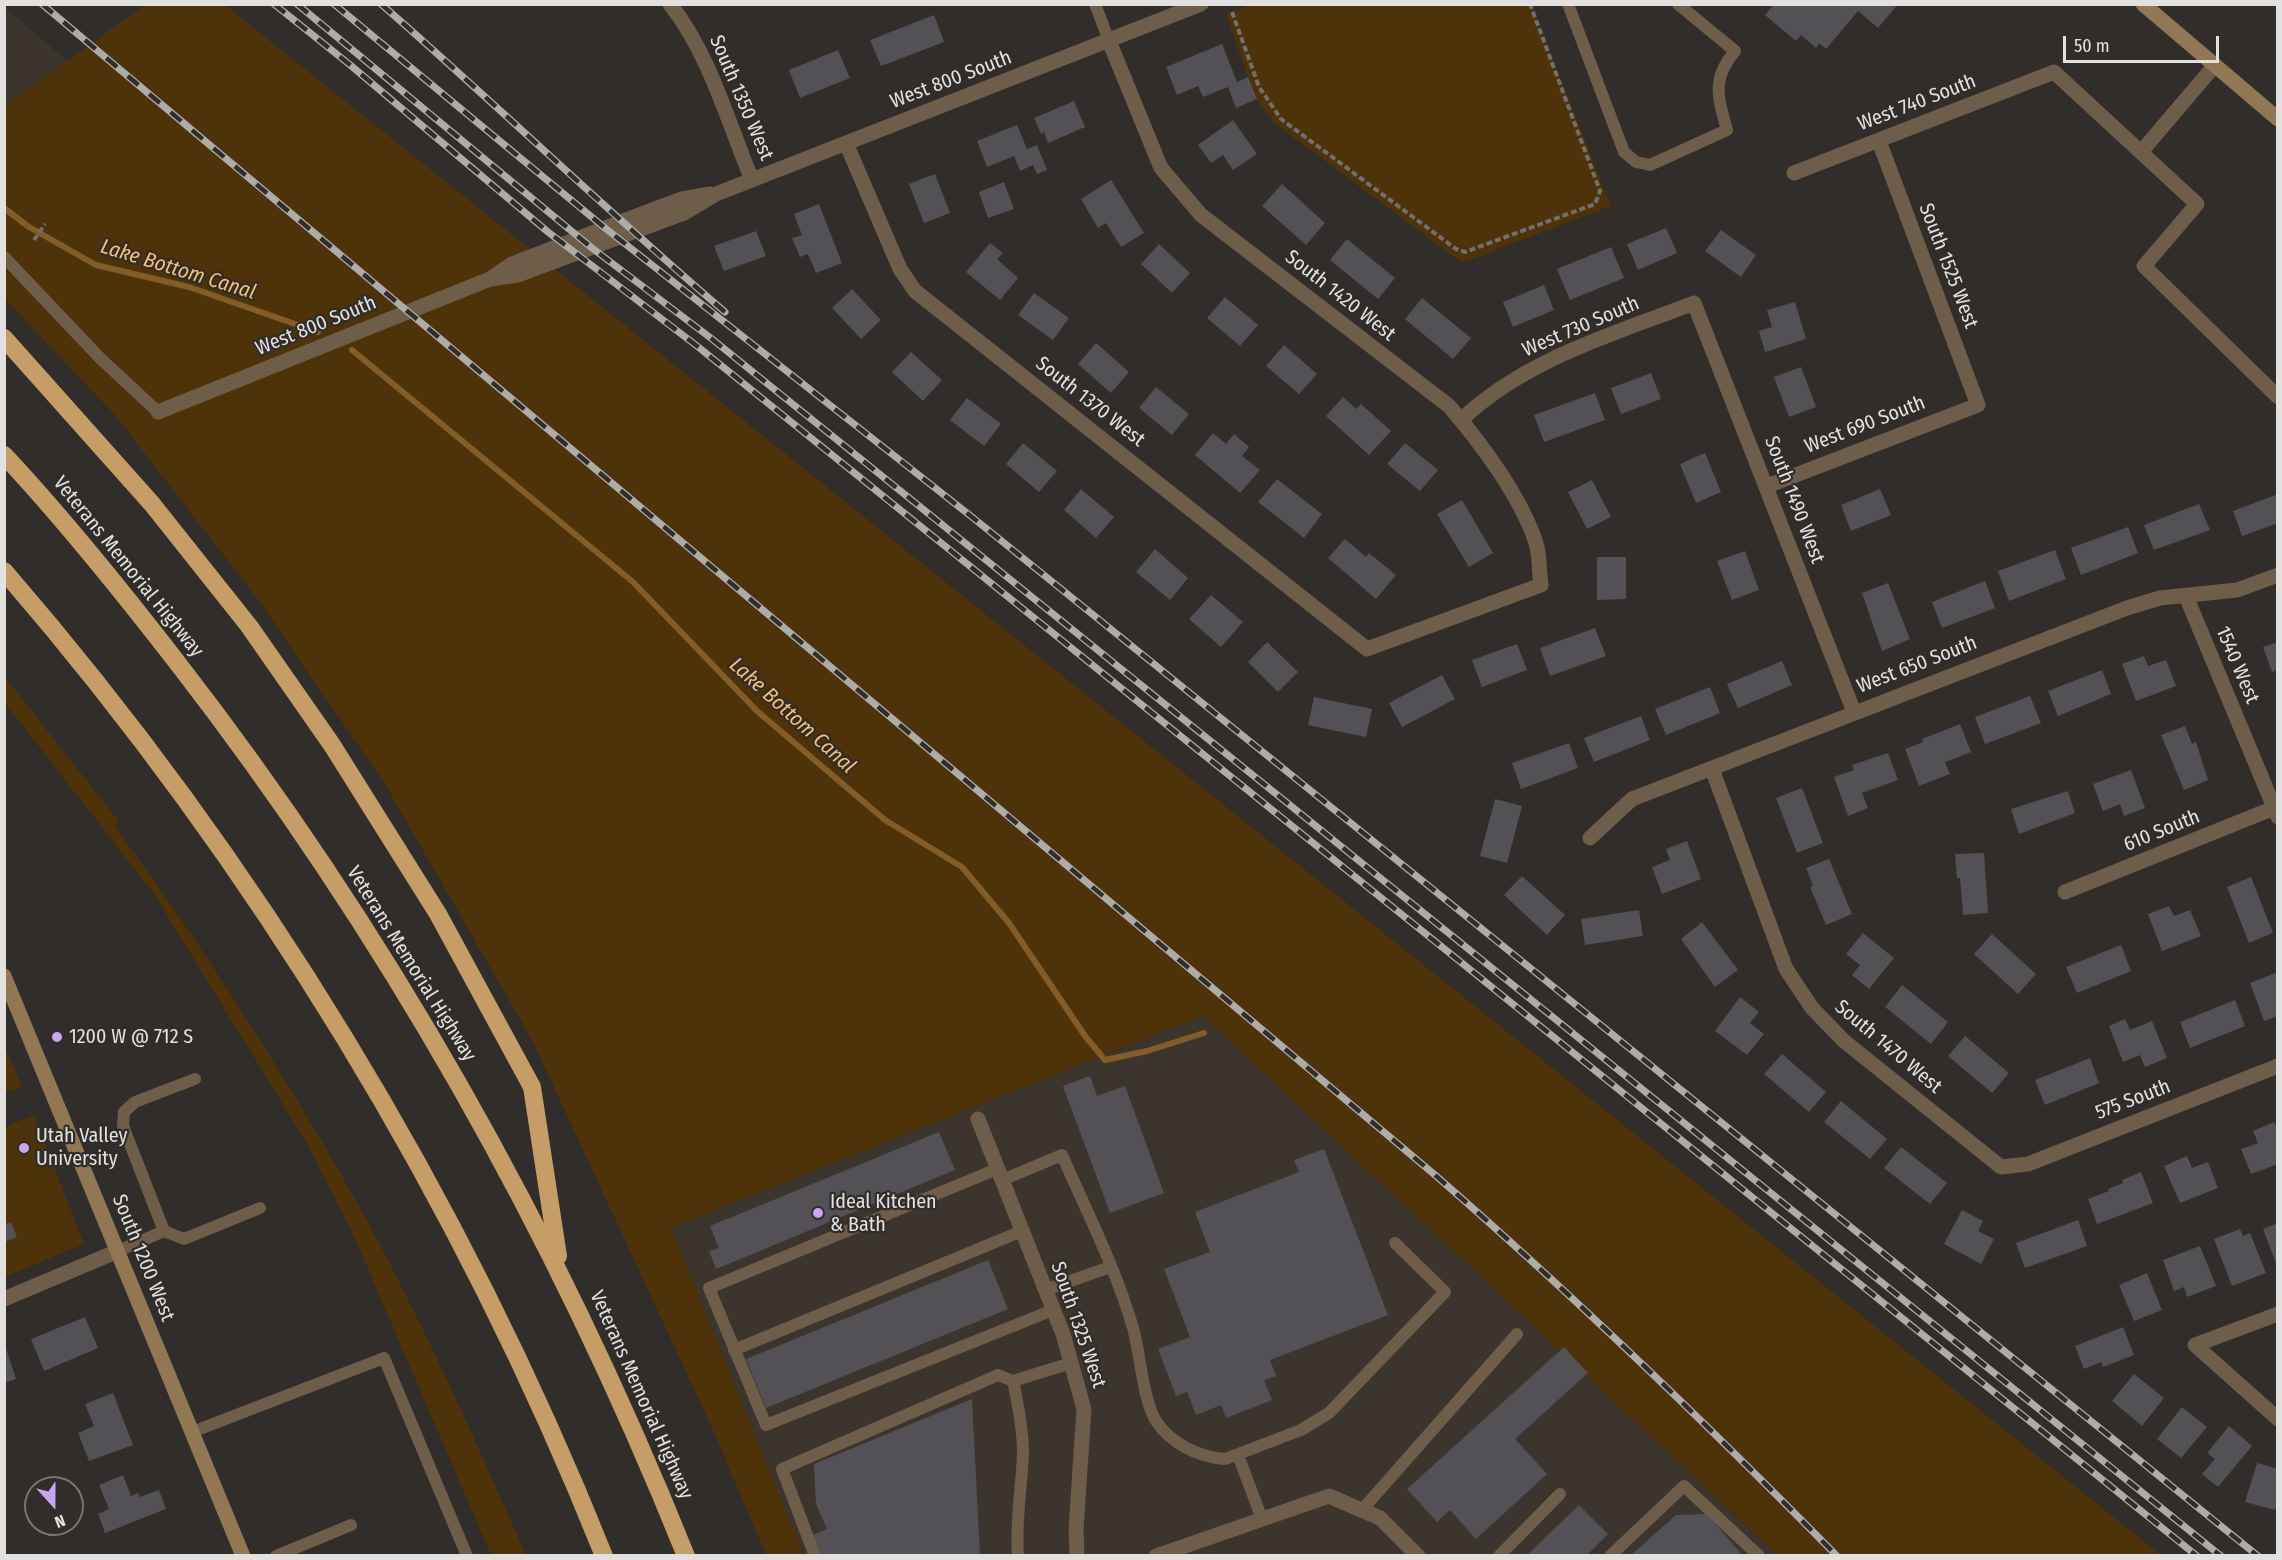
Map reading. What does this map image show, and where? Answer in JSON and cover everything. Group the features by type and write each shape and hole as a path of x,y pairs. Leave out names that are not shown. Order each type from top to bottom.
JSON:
{"highway":[{"path":"4,338 153,504 249,626 332,745 438,914 532,1088 560,1272"},
{"name":"Veterans Memorial Highway","path":"4,455 133,605 245,752 295,822 410,999 480,1121 560,1272 636,1434 686,1556"},
{"path":"4,570 171,780 242,879 359,1063 488,1298 567,1466 604,1556"}],"main road":[{"path":"2143,4 2277,119"},
{"name":"South 1200 West","path":"4,976 243,1556"}],"street":[{"name":"South 1350 West","path":"670,4 701,53 752,180"},
{"name":"West 800 South","path":"158,412 490,279 518,275 684,213 716,194 1201,4"},
{"name":"South 1420 West","path":"1109,41 1161,168 1201,215 1449,406 1461,420 1506,482 1536,544 1541,585"},
{"path":"2215,65 2141,152 2197,204 2144,266 2277,397"},
{"name":"West 740 South","path":"1794,174 2054,72 2141,152"},
{"name":"South 1525 West","path":"1879,141 1978,405"},
{"name":"South 1370 West","path":"846,143 900,269 915,291 1367,649 1541,585"},
{"name":"West 730 South","path":"1461,420 1483,399 1552,358 1694,303"},
{"name":"South 1490 West","path":"1694,303 1854,712"},
{"name":"West 690 South","path":"1767,486 1978,405"},
{"name":"West 650 South","path":"1590,838 1632,799 1854,712 2127,608 2160,598 2237,590 2277,575"},
{"name":"1540 West","path":"2186,596 2276,813"},
{"name":"South 1470 West","path":"1712,769 1786,969 1812,1008 1844,1041 2001,1167"},
{"name":"610 South","path":"2065,891 2276,813"},
{"name":"575 South","path":"2001,1167 2028,1164 2277,1066"},
{"name":"South 1325 West","path":"978,1119 1053,1310 1084,1409 1076,1529 1077,1556"},
{"path":"4,1299 118,1251"},
{"path":"2277,1314 2195,1345 2277,1419"},
{"path":"1156,1556 1329,1496 1380,1518 1418,1556"}],"lane":[{"path":"1095,4 1109,41"},
{"path":"1568,4 1624,152 1636,162 1650,165 1727,130 1717,85 1724,63 1735,51 1678,4"},
{"path":"4,257 100,358 158,412"},
{"path":"164,1231 123,1126 124,1113 135,1102 195,1079"},
{"path":"1053,1310 766,1425 709,1288 1000,1174 1062,1155 1133,1327 1155,1420 1166,1432 1197,1454 1225,1459 1301,1430 1329,1413 1444,1292 1395,1243"},
{"path":"118,1251 164,1231 184,1239 260,1208"},
{"path":"734,1350 1022,1231"},
{"path":"1045,1290 1110,1267"},
{"path":"1362,1510 1517,1334"},
{"path":"192,1432 384,1358 467,1556"},
{"path":"815,1556 782,1469 998,1375 1013,1381 1071,1363"},
{"path":"1013,1381 1019,1410 1023,1452 1017,1524 1018,1556"},
{"path":"1238,1455 1262,1519"},
{"path":"1610,1556 1684,1486 1759,1556"},
{"path":"1499,1556 1560,1494"},
{"path":"276,1556 351,1525"}],"path":[{"path":"1232,12 1259,87 1281,119 1446,242 1466,252 1595,204 1599,198 1600,191 1530,4"},
{"path":"34,240 45,224"}],"shaded area":[{"path":"1251,4 1531,5 1611,206 1462,263 1274,123 1255,97 1226,14"},
{"path":"145,5 225,5 2161,1555 1777,1555 1203,1016 671,1228 804,1555 766,1555 712,1428 532,1040 386,786 260,602 114,414 5,299 4,106"},
{"path":"5,7 67,61 4,106"},
{"path":"4,676 119,821 115,826 205,954 316,1131 368,1222 416,1316 462,1411 526,1555 491,1555 352,1232 306,1142 154,894 5,703"},
{"path":"1203,1016 1777,1555 804,1555 670,1229"},
{"path":"4,1044 22,1087 5,1093 4,1093"},
{"name":"Utah Valley University","path":"34,1115 84,1244 5,1277 5,1127"}],"building":[{"path":"1774,4 1898,4 1878,28 1858,11 1826,49 1819,43 1816,48 1801,35 1796,41 1765,15"},
{"path":"934,15 944,42 881,66 870,40"},
{"path":"1222,44 1237,82 1248,77 1257,99 1236,108 1228,87 1203,97 1198,86 1177,95 1166,67"},
{"path":"838,50 850,78 800,98 789,70"},
{"path":"1074,101 1085,127 1048,143 1044,132 1041,134 1034,118"},
{"path":"1233,120 1257,154 1233,170 1223,155 1211,163 1198,145"},
{"path":"1017,125 1027,149 1037,145 1047,170 1037,174 1033,165 1020,171 1014,156 987,167 977,141"},
{"path":"935,174 950,213 924,223 909,184"},
{"path":"1111,180 1144,233 1121,247 1106,223 1098,228 1081,199"},
{"path":"1004,182 1014,209 988,218 979,192"},
{"path":"1282,184 1325,223 1306,245 1262,206"},
{"path":"819,204 842,263 816,273 808,254 800,257 792,238 802,235 794,214"},
{"path":"1666,228 1677,253 1638,270 1627,244"},
{"path":"1721,230 1756,255 1741,277 1705,251"},
{"path":"756,231 766,256 724,271 714,246"},
{"path":"1347,239 1395,278 1378,299 1330,260"},
{"path":"990,243 1003,253 997,259 1018,278 1000,300 966,272"},
{"path":"1159,244 1190,273 1172,293 1141,264"},
{"path":"1611,247 1624,278 1570,300 1557,269"},
{"path":"1544,285 1554,310 1513,327 1503,302"},
{"path":"852,289 881,320 861,339 832,308"},
{"path":"1034,293 1069,318 1053,340 1018,315"},
{"path":"1225,297 1258,325 1240,346 1207,318"},
{"path":"1422,298 1471,338 1453,359 1405,319"},
{"path":"1795,302 1806,339 1765,352 1759,331 1772,327 1767,310"},
{"path":"1096,343 1129,372 1111,393 1078,364"},
{"path":"1284,345 1317,374 1299,394 1266,366"},
{"path":"911,352 942,380 923,401 892,372"},
{"path":"1801,367 1816,407 1789,417 1774,377"},
{"path":"1651,373 1661,399 1621,414 1611,388"},
{"path":"1156,387 1189,414 1172,435 1139,408"},
{"path":"1595,393 1605,420 1544,442 1534,415"},
{"path":"1343,397 1356,409 1361,404 1391,431 1369,455 1326,416"},
{"path":"967,398 1001,424 984,446 950,420"},
{"path":"1213,433 1226,444 1234,434 1249,447 1242,456 1260,470 1240,493 1195,455"},
{"path":"1023,443 1057,471 1039,492 1006,464"},
{"path":"1405,443 1438,470 1420,491 1387,464"},
{"path":"1705,453 1721,492 1696,503 1680,464"},
{"path":"1277,479 1322,514 1304,538 1258,502"},
{"path":"1592,480 1611,517 1587,529 1568,492"},
{"path":"1081,489 1114,517 1096,538 1064,510"},
{"path":"1880,489 1891,515 1851,531 1841,505"},
{"path":"2278,494 2278,523 2242,536 2233,511"},
{"path":"1462,500 1493,553 1469,567 1437,514"},
{"path":"2199,504 2210,530 2154,550 2144,525"},
{"path":"2128,527 2138,553 2081,575 2071,548"},
{"path":"1345,539 1366,557 1369,553 1396,575 1376,599 1328,558"},
{"path":"1155,549 1188,578 1170,600 1136,572"},
{"path":"2055,550 2066,579 2009,601 1998,571"},
{"path":"1745,551 1759,590 1732,600 1717,561"},
{"path":"1597,557 1626,557 1626,599 1597,600"},
{"path":"1985,581 1995,608 1942,628 1932,602"},
{"path":"1888,583 1910,639 1882,651 1862,593"},
{"path":"1211,595 1243,622 1221,647 1189,619"},
{"path":"1595,628 1606,656 1550,676 1540,648"},
{"path":"1267,642 1298,672 1278,692 1248,662"},
{"path":"2278,642 2278,670 2272,672 2263,647"},
{"path":"1517,644 1527,670 1482,687 1472,660"},
{"path":"2144,656 2148,666 2166,660 2176,686 2136,701 2122,664"},
{"path":"1782,661 1792,685 1738,708 1727,684"},
{"path":"2102,670 2111,694 2058,716 2048,691"},
{"path":"1442,675 1455,699 1402,727 1389,703"},
{"path":"1710,687 1720,713 1666,735 1655,709"},
{"path":"2030,696 2041,723 1985,744 1975,717"},
{"path":"1314,697 1372,709 1366,737 1308,725"},
{"path":"1641,716 1650,740 1594,762 1584,738"},
{"path":"1960,724 1971,752 1945,762 1950,774 1919,786 1905,749 1923,742 1922,739"},
{"path":"2185,726 2192,744 2196,742 2208,780 2184,790 2161,735"},
{"path":"1569,743 1578,768 1521,789 1512,763"},
{"path":"1888,753 1898,780 1862,793 1868,808 1848,816 1834,777 1854,770 1852,765"},
{"path":"2131,770 2145,808 2124,816 2120,804 2103,811 2093,784"},
{"path":"1802,788 1823,843 1797,853 1776,798"},
{"path":"2068,791 2075,813 2019,834 2011,809"},
{"path":"1495,799 1522,806 1507,863 1480,856"},
{"path":"1687,841 1701,879 1662,894 1652,867 1670,860 1666,849"},
{"path":"1984,853 1988,913 1963,915 1960,878 1957,878 1955,854"},
{"path":"1829,859 1852,914 1826,925 1810,887 1813,886 1806,868"},
{"path":"1522,876 1565,915 1547,935 1504,895"},
{"path":"2251,877 2273,933 2249,943 2227,887"},
{"path":"2169,906 2174,916 2190,910 2201,936 2162,951 2148,914"},
{"path":"1639,910 1643,936 1585,945 1581,919"},
{"path":"1702,922 1738,970 1715,987 1681,939"},
{"path":"1863,933 1894,958 1869,989 1852,975 1860,965 1846,954"},
{"path":"1992,934 2036,974 2018,994 1974,954"},
{"path":"2121,945 2131,971 2077,993 2066,967"},
{"path":"2278,972 2278,1016 2264,1021 2250,983"},
{"path":"1902,985 1948,1022 1931,1044 1885,1007"},
{"path":"1740,997 1759,1012 1750,1023 1764,1034 1747,1055 1715,1031"},
{"path":"2235,1000 2245,1026 2190,1048 2180,1022"},
{"path":"2125,1019 2130,1030 2152,1021 2167,1058 2145,1067 2140,1055 2123,1062 2109,1026"},
{"path":"1965,1036 2009,1073 1992,1093 1948,1056"},
{"path":"1782,1054 1826,1092 1809,1112 1764,1074"},
{"path":"2090,1058 2099,1083 2045,1105 2035,1080"},
{"path":"1090,1076 1097,1096 1125,1086 1164,1193 1110,1213 1063,1086"},
{"path":"1841,1101 1887,1139 1870,1159 1824,1122"},
{"path":"2274,1122 2278,1131 2278,1164 2251,1174 2241,1149 2258,1143 2253,1131"},
{"path":"939,1132 955,1170 716,1269 709,1251 719,1248 710,1226"},
{"path":"1901,1147 1947,1183 1930,1204 1884,1168"},
{"path":"1324,1149 1388,1315 1270,1360 1276,1376 1264,1380 1272,1400 1226,1418 1221,1405 1196,1415 1187,1392 1176,1396 1158,1349 1190,1337 1164,1269 1210,1252 1195,1212 1299,1172 1294,1160"},
{"path":"2187,1156 2192,1168 2208,1162 2218,1188 2180,1203 2164,1166"},
{"path":"2141,1172 2153,1203 2097,1224 2088,1199 2109,1191 2108,1189 2123,1183 2122,1180"},
{"path":"1962,1210 1983,1221 1978,1231 1994,1239 1981,1264 1944,1244"},
{"path":"5,1219 7,1224 11,1222 17,1237 4,1242"},
{"path":"2078,1220 2087,1246 2025,1268 2016,1243"},
{"path":"2278,1223 2278,1266 2277,1266 2263,1229"},
{"path":"2240,1229 2243,1236 2250,1233 2266,1273 2232,1286 2214,1239"},
{"path":"2200,1246 2216,1286 2187,1297 2184,1287 2174,1291 2163,1260"},
{"path":"988,1260 1008,1309 766,1408 746,1359"},
{"path":"2147,1273 2162,1310 2134,1321 2119,1285"},
{"path":"85,1317 98,1348 44,1371 31,1339"},
{"path":"2123,1327 2134,1355 2103,1367 2101,1362 2084,1369 2075,1346"},
{"path":"4,1342 16,1379 4,1383"},
{"path":"1564,1347 1588,1373 1515,1439 1547,1474 1476,1539 1450,1510 1437,1522 1407,1489"},
{"path":"2134,1374 2164,1398 2142,1426 2112,1401"},
{"path":"113,1393 133,1445 89,1461 78,1433 94,1426 85,1404"},
{"path":"972,1399 980,1556 822,1556 813,1535 827,1529 816,1504 814,1464"},
{"path":"2182,1407 2207,1427 2181,1458 2157,1439"},
{"path":"2229,1426 2252,1446 2218,1487 2202,1474 2215,1459 2207,1453"},
{"path":"2257,1463 2278,1469 2278,1501 2275,1510 2245,1502"},
{"path":"123,1475 131,1496 138,1493 140,1497 159,1490 166,1509 105,1533 98,1514 109,1509 99,1485"},
{"path":"1579,1505 1608,1534 1586,1556 1526,1556"},
{"path":"1707,1514 1743,1556 1630,1556 1676,1515"}],"waterway":[{"name":"Lake Bottom Canal","path":"4,208 29,227 96,265 189,287 318,332"},
{"name":"Lake Bottom Canal","path":"352,350 633,582 757,711 885,820 962,867 1009,923 1085,1036 1105,1060 1147,1051 1204,1033"}],"railway":[{"path":"42,4 1435,1175 1639,1361 1837,1556"},
{"path":"274,4 349,64 548,232 697,346 2197,1556"},
{"path":"297,4 592,248 712,339 2221,1556"},
{"path":"334,4 605,228 972,517 2258,1556"},
{"path":"381,4 725,312"}],"place":[{"name":"1200 W @ 712 S","path":"57,1037"},
{"name":"Utah Valley University","path":"24,1148"},
{"name":"Ideal Kitchen & Bath","path":"818,1213"}]}
